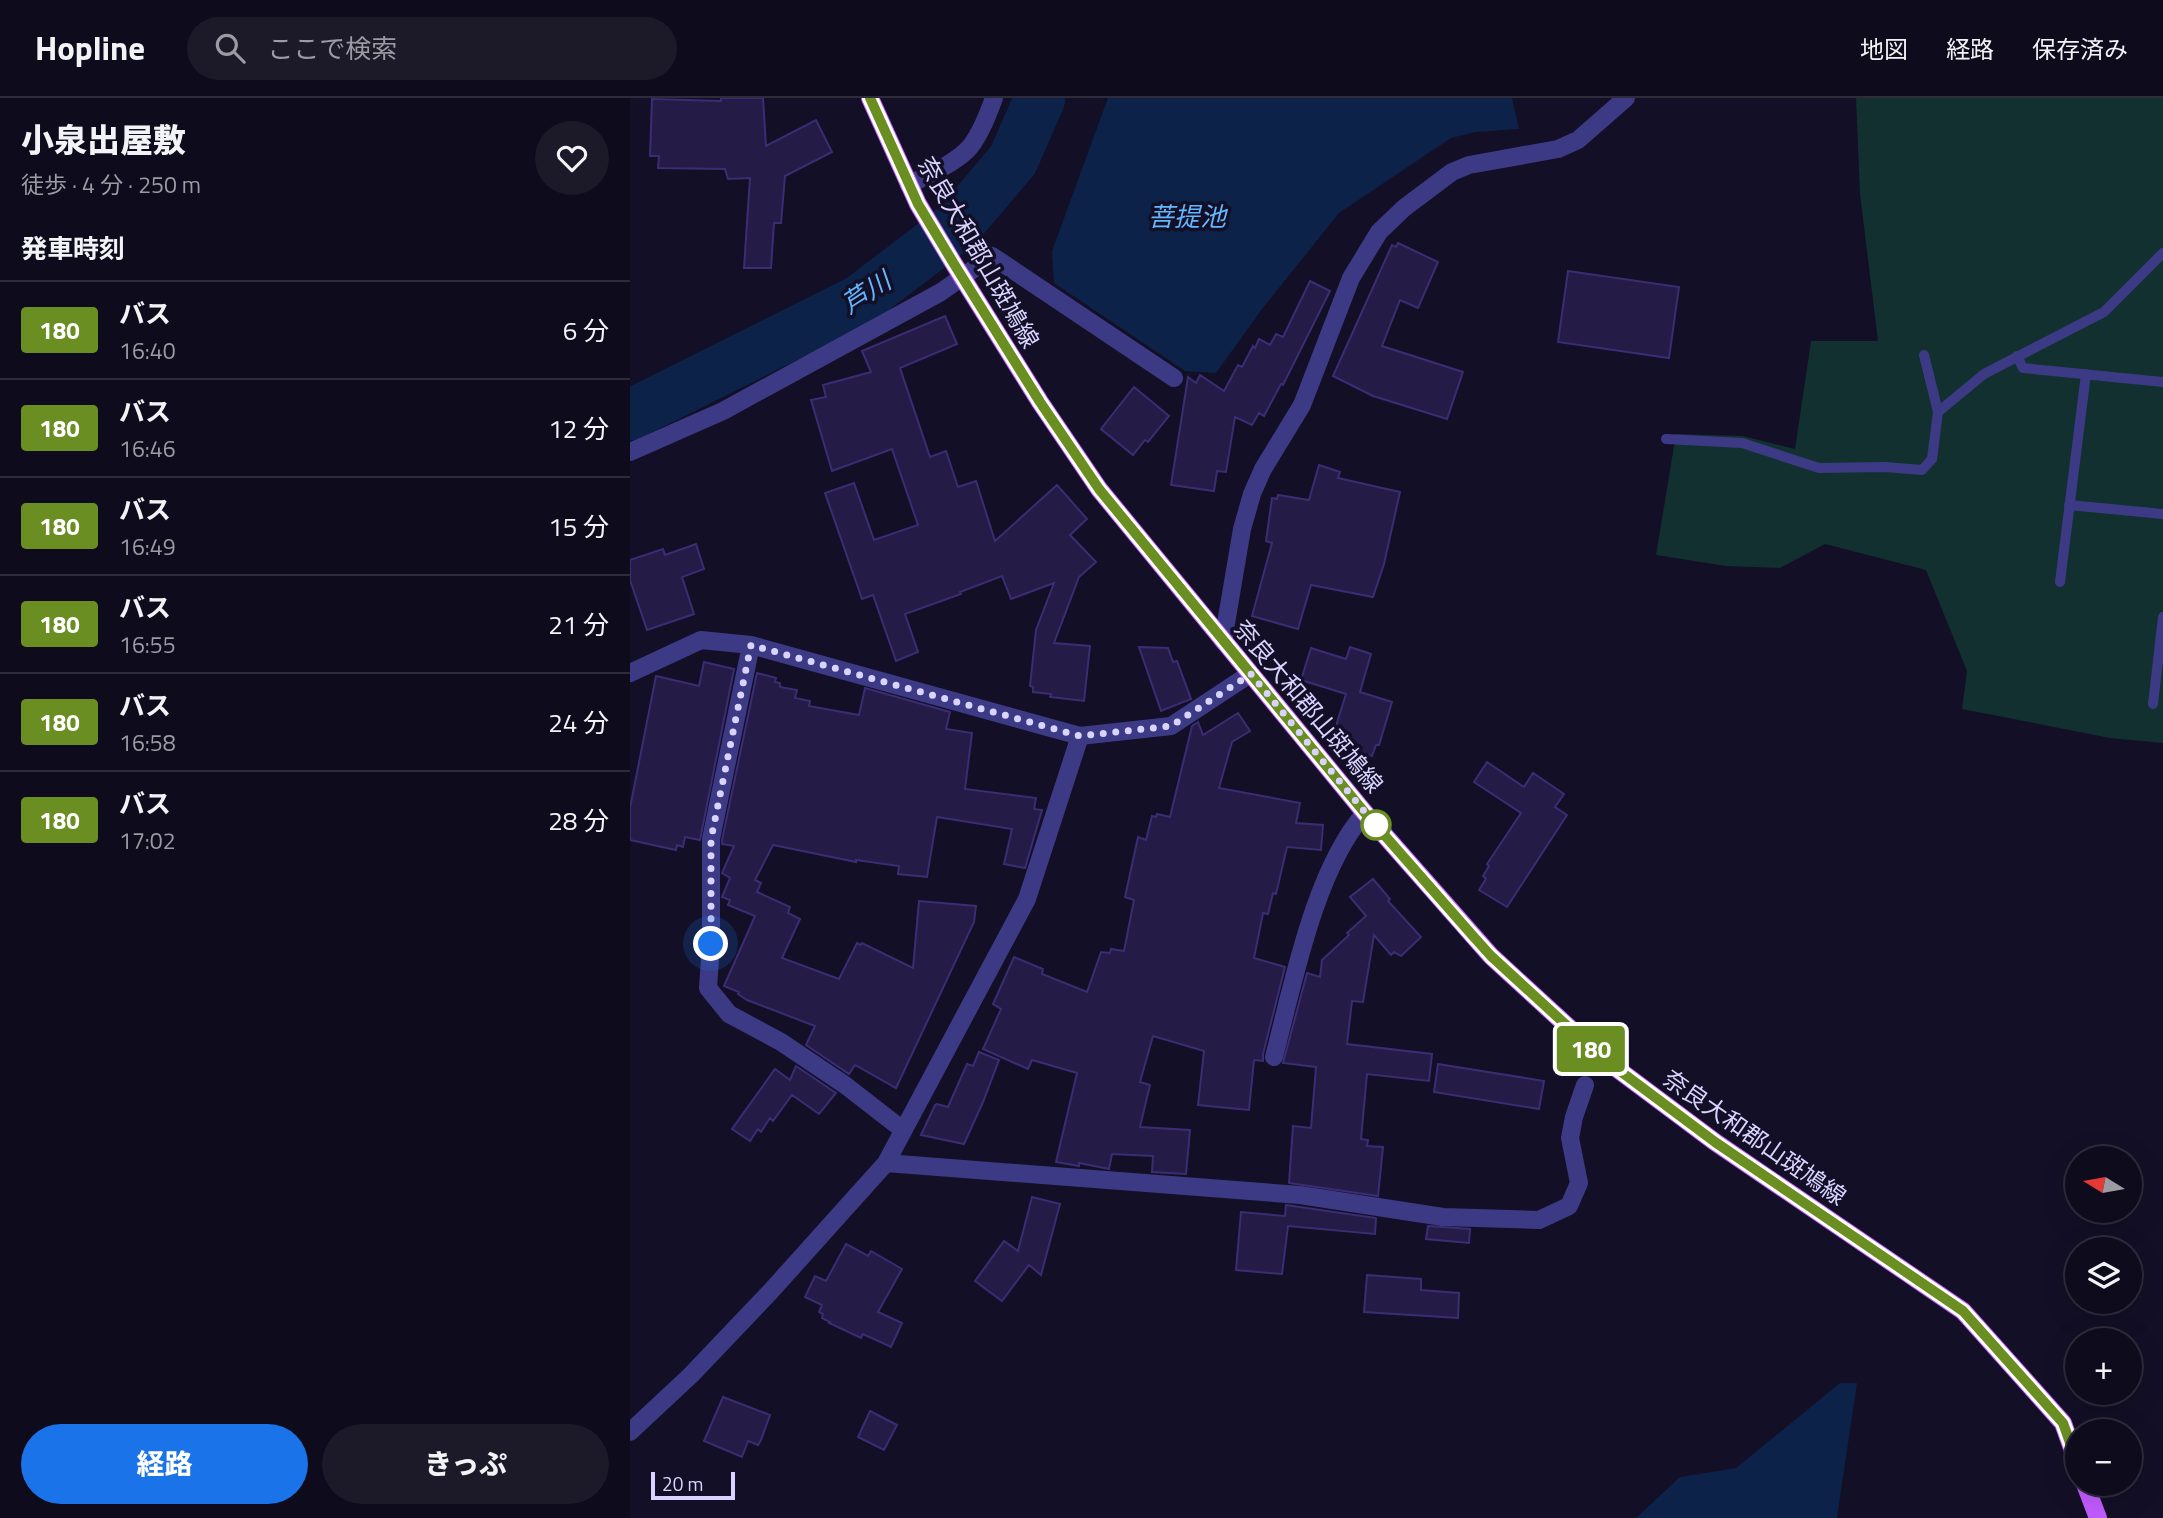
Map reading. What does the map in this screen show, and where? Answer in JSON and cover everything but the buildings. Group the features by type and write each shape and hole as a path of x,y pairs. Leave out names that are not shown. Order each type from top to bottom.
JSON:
{"main road":[{"name":"奈良大和郡山斑鳩線","path":"870,98 918,204 1040,402 1099,489 1365,813 1491,956 1600,1056 1715,1142 1963,1311 2063,1423 2065,1429"},
{"path":"2090,1496 2098,1518"}],"street":[{"path":"909,185 952,161 969,148 988,115 994,98"},
{"path":"1223,641 1242,529 1252,494 1263,469 1302,405 1351,278 1380,232 1404,208 1452,172 1469,165 1558,149 1578,140 1626,98"},
{"path":"630,452 723,411 942,292 958,271 992,256 1174,378"},
{"path":"630,673 701,639 751,645 1080,736 1171,726 1251,674"},
{"path":"751,645 711,839 711,944 708,988 729,1014 781,1042 845,1085 904,1130"},
{"path":"630,1432 691,1375 771,1291 886,1163 1027,899 1080,736"},
{"path":"1274,1057 1304,944 1326,880 1354,826 1365,813"},
{"path":"886,1163 1300,1195 1443,1217 1539,1220 1569,1206 1579,1183 1570,1138 1585,1085"}],"lane":[{"path":"1938,412 1984,374 2105,312 2163,253"},
{"path":"1666,439 1742,443 1819,468 1885,467 1922,470 1932,459 1938,412 1924,355"},
{"path":"2017,356 2023,368 2163,382"},
{"path":"2060,582 2086,374"},
{"path":"2069,505 2163,514"},
{"path":"2153,704 2163,617"}],"green space":[{"path":"1856,98 2163,98 2163,743 2110,738 1962,709 1967,671 1926,570 1825,544 1780,568 1726,566 1656,555 1676,434 1743,436 1795,449 1811,341 1878,341 1860,194"}],"water":[{"name":"菩提池","path":"1108,98 1512,98 1519,129 1476,132 1451,138 1339,213 1262,309 1216,373 1185,371 1054,283 1052,251"},
{"path":"1840,1383 1857,1383 1837,1518 1636,1518 1680,1477 1736,1468"}],"waterway":[{"name":"芦川","path":"630,415 860,300 957,226 1013,160 1040,98"}],"bus line":[{"name":"180","path":"870,98 918,204 1040,402 1099,489 1365,813 1473,936 1491,956 1600,1056 1715,1142 1963,1311 2063,1423 2065,1429"}],"route":[{"path":"711,944 711,839 751,645 1080,736 1171,726 1251,674 1383,834 1376,825"}]}
